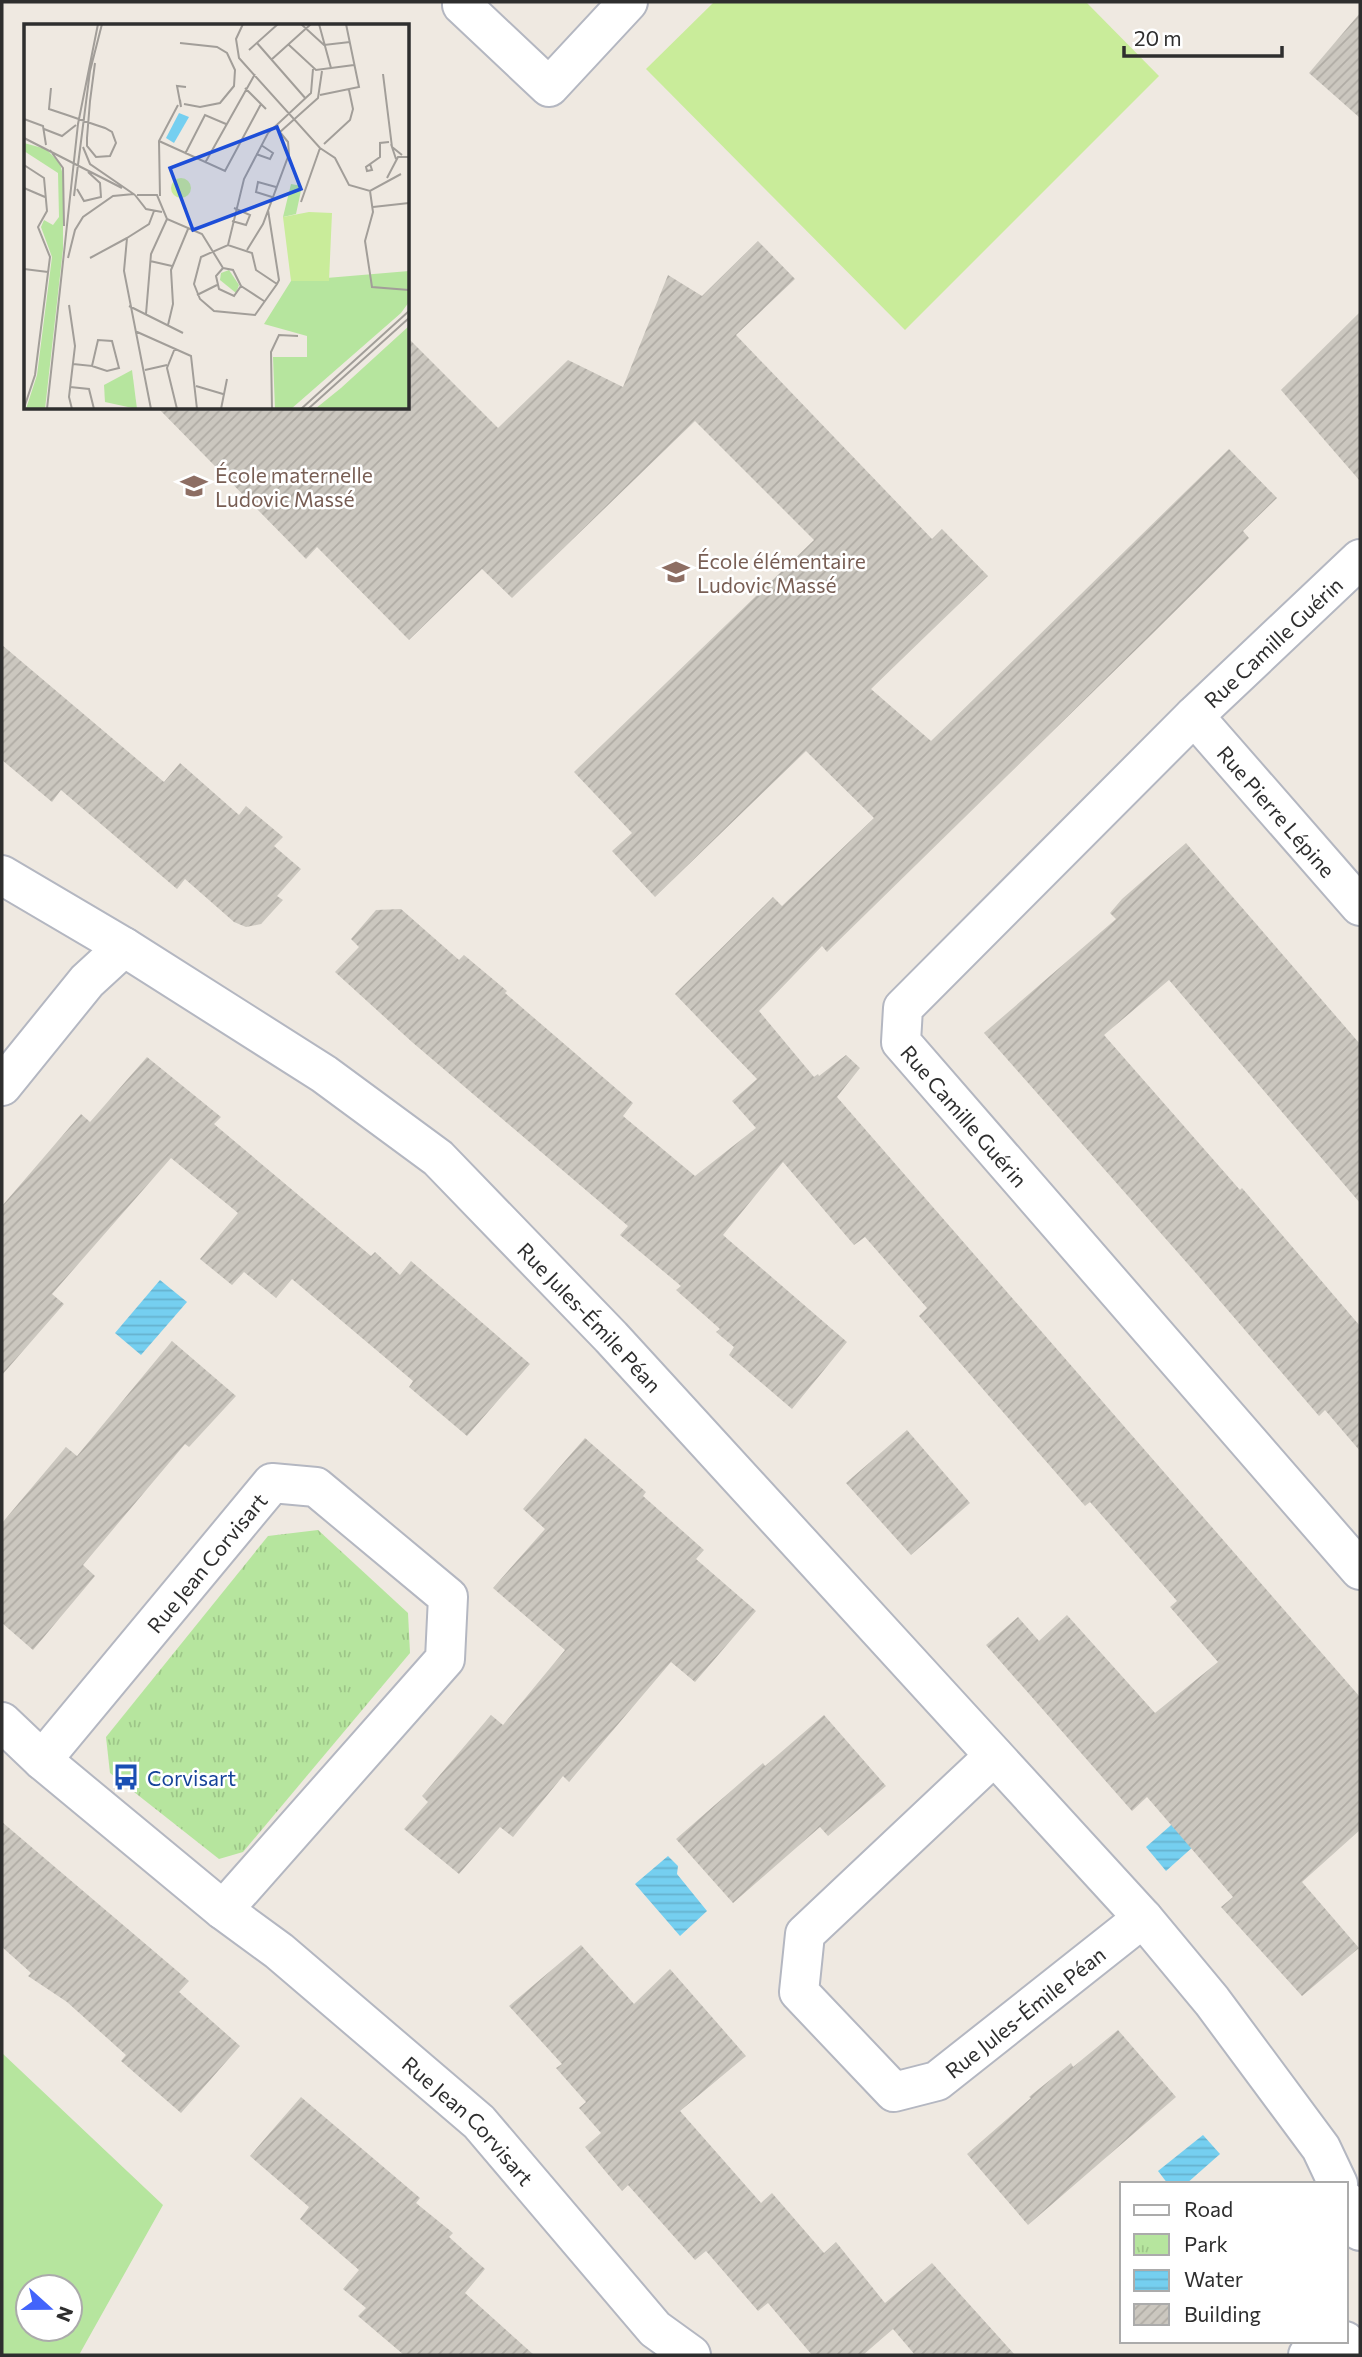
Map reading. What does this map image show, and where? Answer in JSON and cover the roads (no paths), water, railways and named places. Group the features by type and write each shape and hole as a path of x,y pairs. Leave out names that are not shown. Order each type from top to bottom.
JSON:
{"street":[{"path":"466,2 462,5 549,87 628,2"},
{"name":"Rue Camille Guérin","path":"1360,559 1194,716 903,1008 901,1042 1360,1570"},
{"name":"Rue Pierre Lépine","path":"1194,716 1360,906"},
{"name":"Rue Jules-Émile Péan","path":"2,875 124,947 324,1074 438,1158 611,1337 1143,1918 1212,2001 1321,2148 1337,2182"},
{"path":"2,1086 87,981 124,947"},
{"name":"Rue Jean Corvisart","path":"42,1760 272,1483 316,1487 449,1597 445,1659 223,1910"},
{"name":"Rue Jean Corvisart","path":"2,1721 42,1760 223,1910 279,1951 478,2122 655,2329 691,2355"},
{"name":"Rue Jules-Émile Péan","path":"994,1756 805,1934 799,1992 894,2092 937,2081 1143,1918"},
{"path":"1348,2205 1360,2231"},
{"path":"1308,2355 1340,2343"}],"water":[{"path":"160,1280 187,1302 141,1355 115,1333"},
{"path":"1194,1805 1213,1829 1166,1871 1146,1847"},
{"path":"668,1856 678,1866 677,1874 707,1911 680,1936 635,1884"},
{"path":"1203,2135 1220,2154 1188,2182 1166,2182 1158,2171"}],"place":[{"name":"École maternelle Ludovic Massé","path":"194,486"},
{"name":"École élémentaire Ludovic Massé","path":"676,572"},
{"name":"Corvisart","path":"126,1777"}]}
